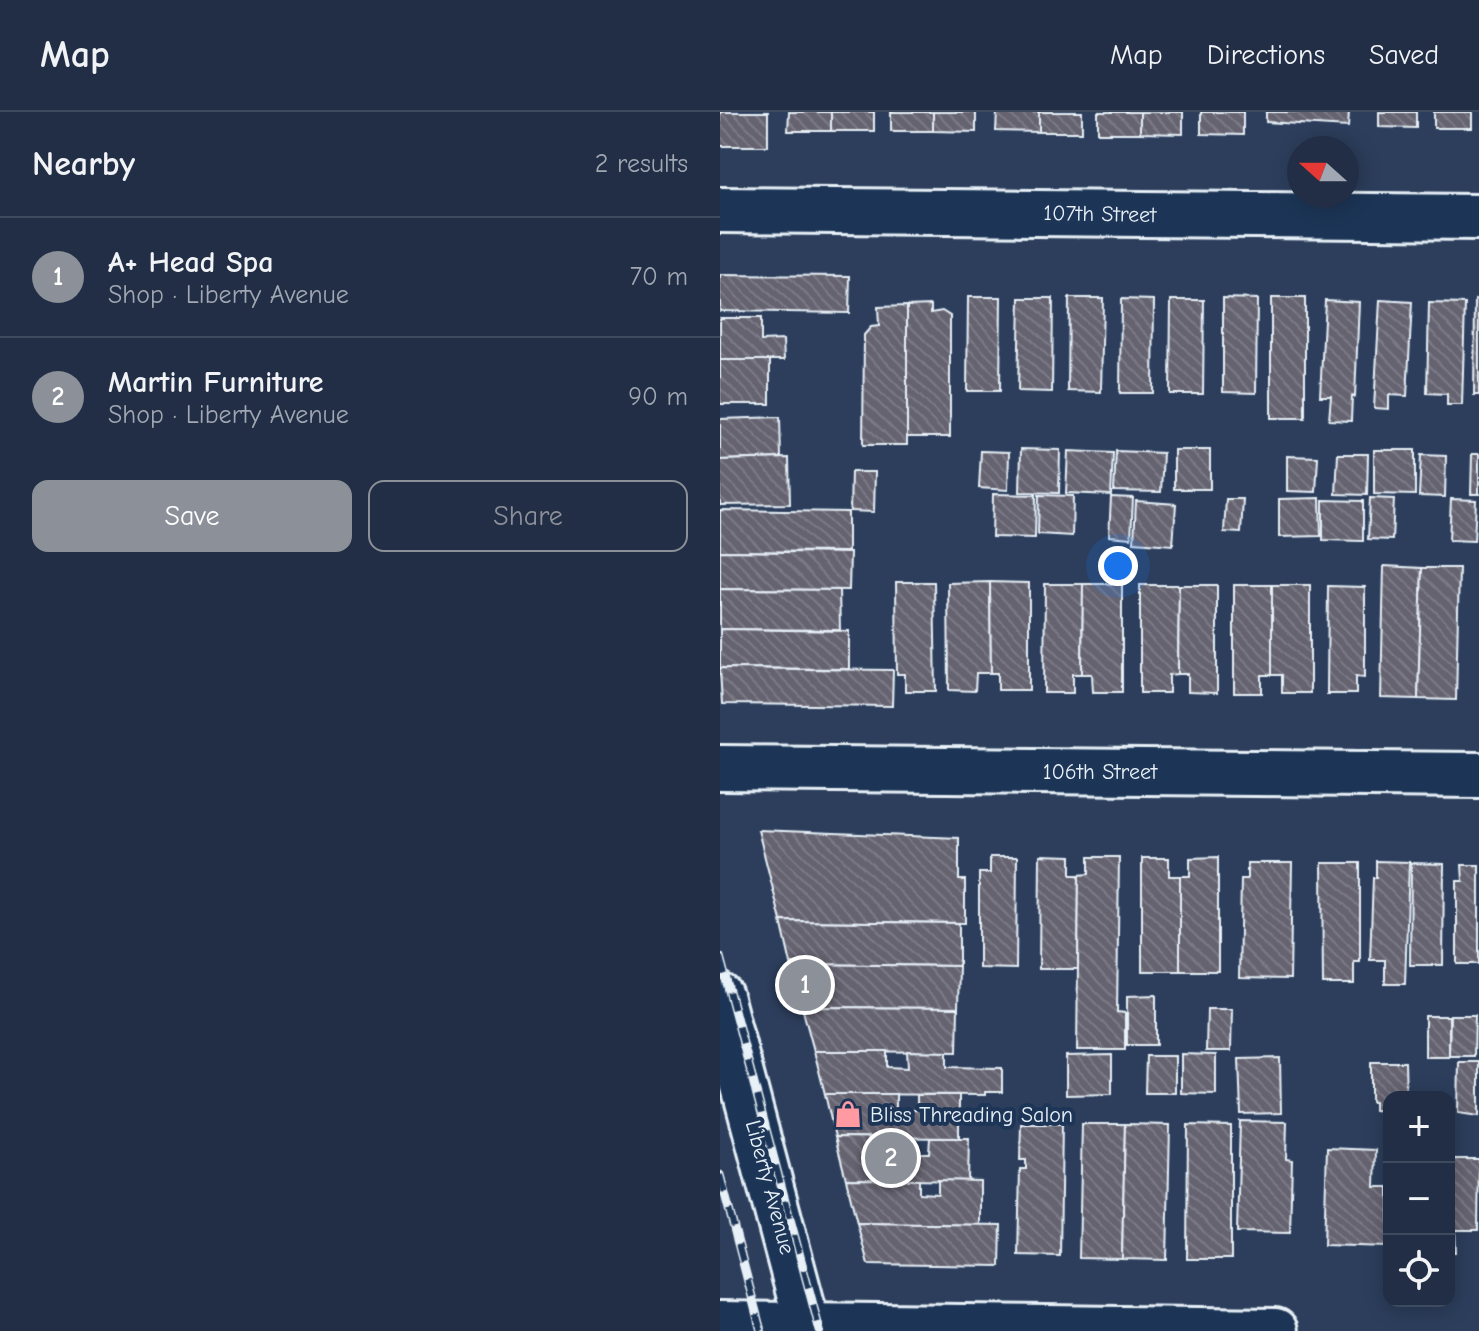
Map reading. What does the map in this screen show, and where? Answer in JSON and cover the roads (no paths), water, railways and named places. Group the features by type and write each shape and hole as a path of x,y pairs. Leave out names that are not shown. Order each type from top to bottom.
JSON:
{"street":[{"name":"107th Street","path":"720,210 1479,217"},
{"name":"106th Street","path":"720,768 1479,775"},
{"name":"Liberty Avenue","path":"720,996 808,1328"},
{"path":"720,1324 808,1328 1275,1331"}],"railway":[{"path":"720,957 820,1331"},
{"path":"720,1175 761,1331"}],"place":[{"name":"A+ Head Spa","path":"805,985"},
{"name":"Bliss Threading Salon","path":"848,1114"},
{"name":"Martin Furniture","path":"891,1158"}]}
